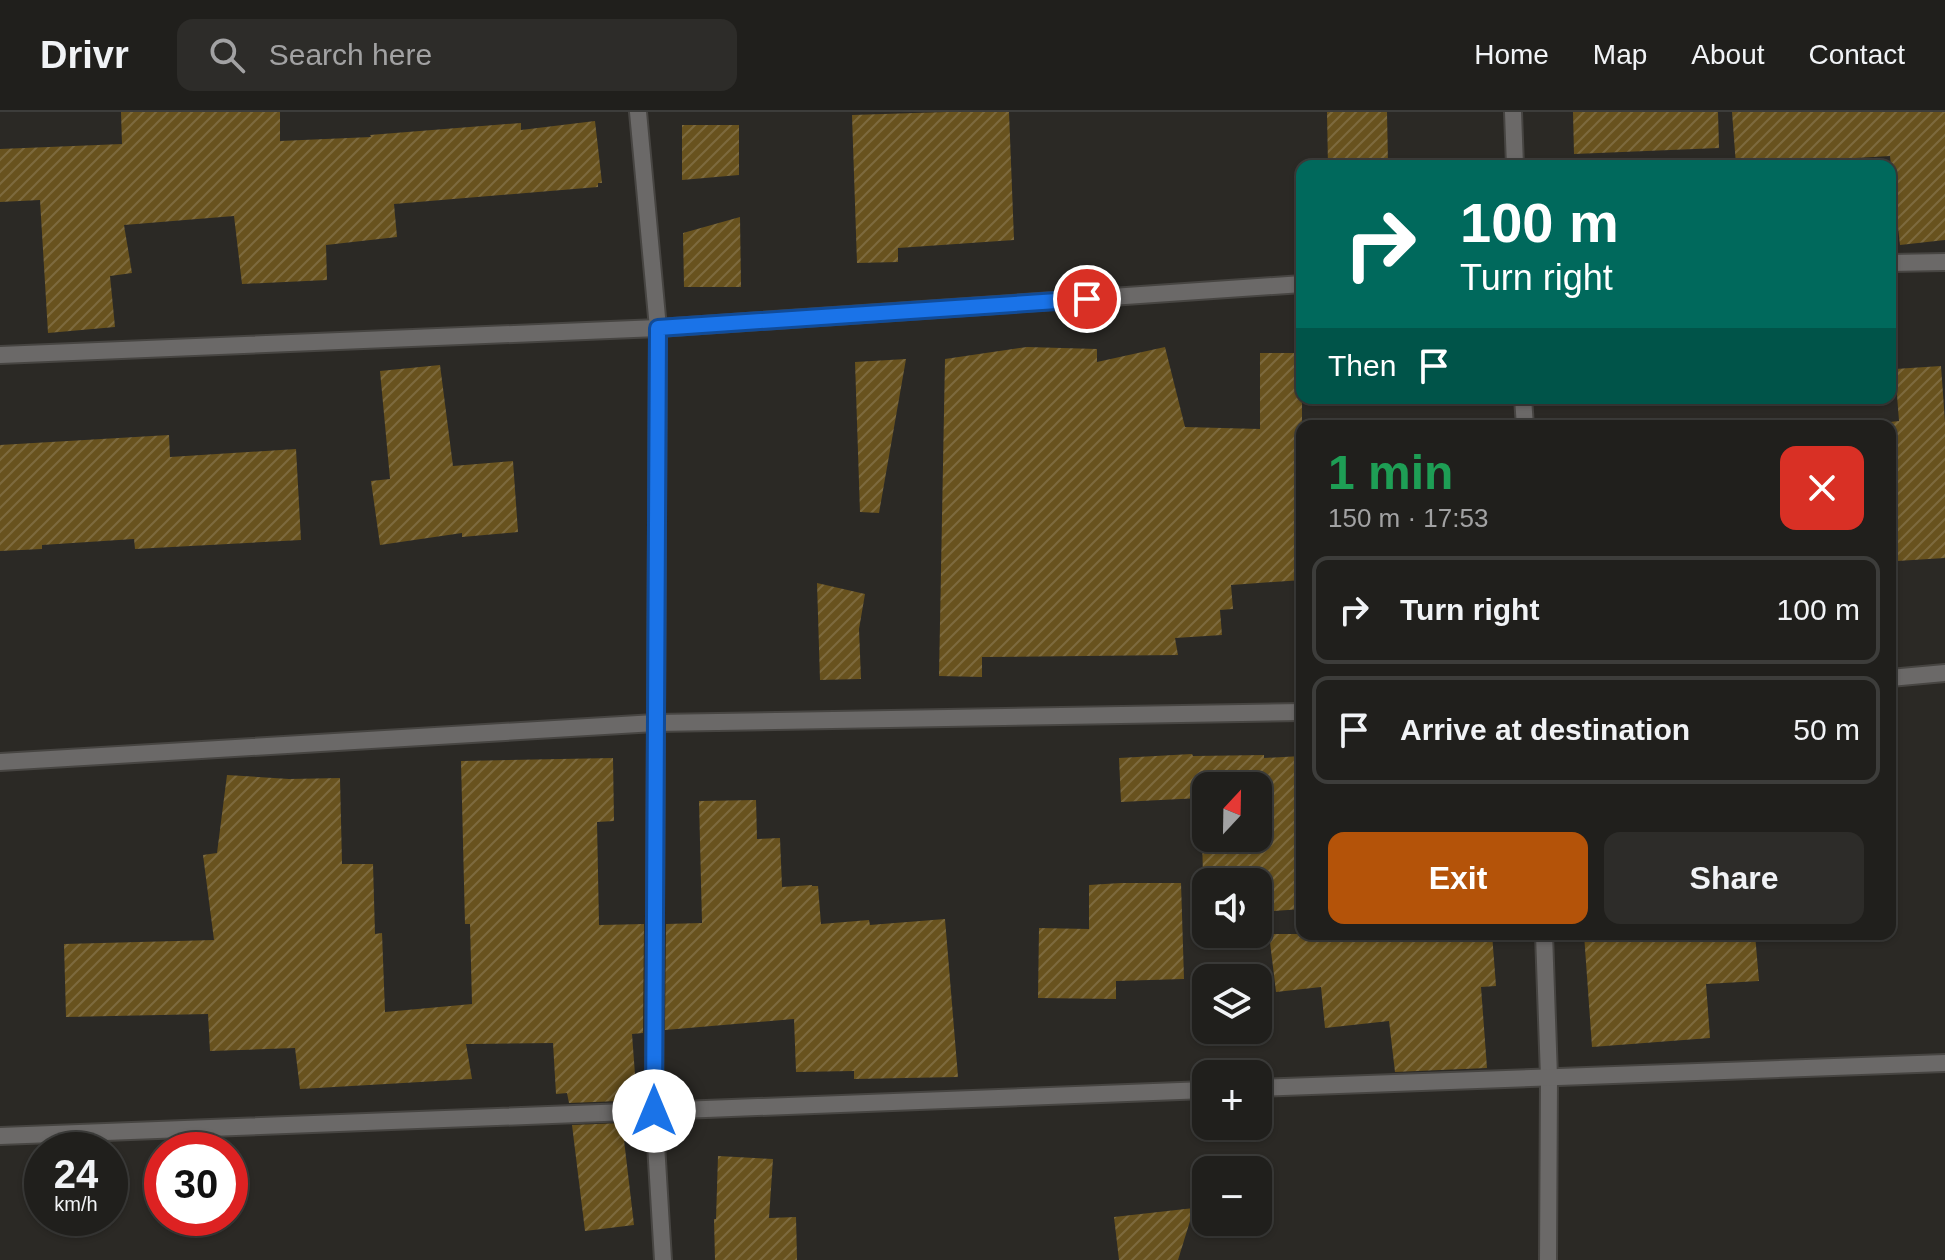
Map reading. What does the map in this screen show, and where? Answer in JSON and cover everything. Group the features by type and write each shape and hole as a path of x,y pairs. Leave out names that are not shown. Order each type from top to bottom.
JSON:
{"street":[{"path":"638,112 658,328 654,1111 663,1260"},
{"path":"1513,112 1515,160"},
{"path":"1896,263 1945,262"},
{"path":"0,355 658,328 1296,284"},
{"path":"1896,677 1945,673"},
{"path":"0,762 655,723 1296,712"},
{"path":"1544,940 1549,1077 1548,1260"},
{"path":"1272,1087 1945,1063"},
{"path":"0,1136 1192,1091"}],"building":[{"path":"121,112 280,112 280,141 371,137 521,123 521,130 595,121 602,183 598,183 598,187 394,204 397,237 326,245 327,280 242,284 234,216 124,225 132,273 110,276 115,327 48,333 40,200 0,202 0,149 122,144"},
{"path":"1009,112 1014,240 898,248 898,262 857,263 852,115"},
{"path":"1327,112 1387,112 1388,160 1328,160"},
{"path":"1573,112 1718,112 1719,148 1574,154"},
{"path":"1732,112 1945,112 1945,240 1900,245 1896,160 1890,160 1890,156 1736,160"},
{"path":"682,125 739,125 739,175 682,180"},
{"path":"740,217 741,287 684,287 683,233"},
{"path":"1027,347 1097,349 1097,362 1165,347 1185,427 1260,429 1260,353 1296,353 1296,404 1302,404 1302,420 1296,420 1296,580 1231,585 1233,609 1220,610 1222,635 1175,638 1178,655 982,657 982,677 939,676 945,359"},
{"path":"906,359 879,513 860,512 855,362"},
{"path":"440,365 453,466 513,461 518,532 462,537 462,533 380,545 371,481 390,479 380,371"},
{"path":"1941,366 1945,422 1945,558 1897,561 1896,421 1899,421 1896,369"},
{"path":"169,435 170,457 296,449 301,540 135,549 134,539 0,551 0,445"},
{"path":"817,583 865,594 859,629 861,679 820,680"},
{"path":"1192,754 1296,756 1296,909 1272,911 1272,868 1203,868 1202,852 1272,852 1272,772 1192,772 1192,798 1121,802 1119,758"},
{"path":"613,758 614,821 597,822 599,925 644,924 643,1033 632,1034 636,1088 618,1090 620,1101 569,1103 567,1093 556,1094 553,1043 466,1044 472,1079 300,1089 295,1048 210,1051 208,1014 66,1017 64,944 214,940 203,855 217,853 227,775 340,778 342,864 373,864 375,934 382,933 385,1012 472,1004 470,924 465,924 461,761"},
{"path":"756,800 757,839 780,838 782,887 818,886 821,924 869,920 870,925 945,919 958,1077 854,1079 854,1071 796,1072 794,1019 665,1030 666,924 702,923 699,801"},
{"path":"1181,883 1184,979 1116,981 1116,999 1038,998 1039,928 1089,929 1089,885"},
{"path":"1272,934 1296,934 1296,940 1492,940 1496,986 1481,987 1487,1068 1395,1072 1389,1021 1325,1028 1321,987 1276,992"},
{"path":"1584,940 1756,940 1759,981 1706,984 1710,1038 1592,1047"},
{"path":"622,1123 634,1225 585,1231 572,1125"},
{"path":"718,1156 773,1159 769,1218 796,1217 797,1260 715,1260"},
{"path":"1192,1208 1178,1260 1119,1260 1114,1217"}],"route":[{"path":"654,1111 658,328 1087,299"}]}
